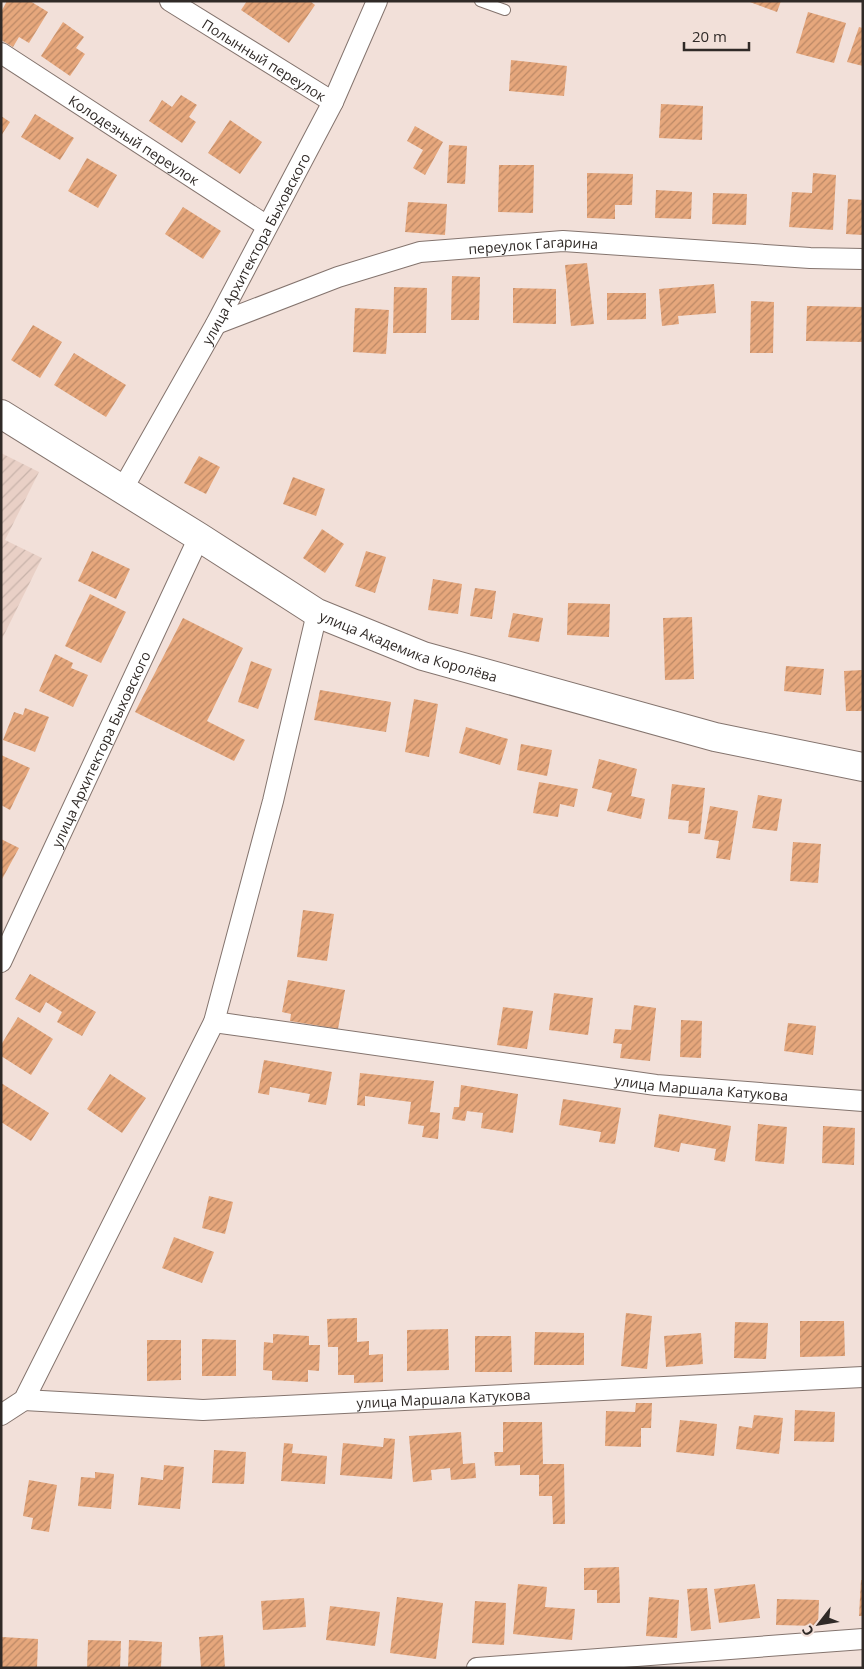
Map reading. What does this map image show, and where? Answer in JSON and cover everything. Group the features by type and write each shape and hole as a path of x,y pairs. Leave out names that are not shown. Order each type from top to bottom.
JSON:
{"street":[{"name":"Полынный переулок","path":"170,1 333,102"},
{"name":"улица Архитектора Быховского","path":"122,490 216,324 333,102 377,1"},
{"name":"Колодезный переулок","path":"1,53 267,226"},
{"name":"переулок Гагарина","path":"216,324 338,276 420,252 563,241 810,258 863,259"},
{"name":"улица Академика Королёва","path":"1,414 317,613 423,656 715,737 863,767"},
{"name":"улица Архитектора Быховского","path":"1,962 199,537"},
{"path":"1,1415 24,1400 214,1022 273,801 317,613"},
{"name":"улица Маршала Катукова","path":"214,1022 656,1085 863,1101"},
{"name":"улица Маршала Катукова","path":"24,1400 203,1410 863,1377"},
{"path":"477,1668 863,1639"}],"lane":[{"path":"480,1 505,10"}],"shaded area":[{"path":"1,453 39,472 5,540 42,558 1,641"}],"building":[{"path":"7,1 30,1 48,12 29,43 19,37 13,47 1,40 1,12"},
{"path":"247,1 310,1 315,5 289,43 241,10"},
{"path":"747,1 781,1 777,12"},
{"path":"808,12 846,23 834,63 796,53"},
{"path":"63,22 84,37 76,48 85,54 70,76 41,56"},
{"path":"859,27 863,28 863,66 847,62"},
{"path":"511,60 567,66 564,96 509,91"},
{"path":"181,95 197,105 189,117 196,122 182,143 149,121 162,100 172,107"},
{"path":"661,104 703,106 702,140 659,138"},
{"path":"35,114 74,138 60,160 21,137"},
{"path":"1,116 10,122 1,136"},
{"path":"230,120 262,142 240,174 208,153"},
{"path":"415,126 443,142 425,175 413,168 423,150 407,141"},
{"path":"449,145 467,146 465,184 447,183"},
{"path":"87,158 117,175 98,208 68,191"},
{"path":"499,165 534,165 533,213 498,212"},
{"path":"587,173 633,174 632,205 615,205 615,219 587,218"},
{"path":"813,173 836,175 833,230 789,227 792,192 812,193"},
{"path":"656,190 692,192 691,219 655,218"},
{"path":"713,193 747,194 746,225 712,224"},
{"path":"848,199 863,200 863,235 846,234"},
{"path":"408,202 447,204 445,235 405,232"},
{"path":"183,207 221,231 203,259 165,234"},
{"path":"587,263 594,324 571,326 565,265"},
{"path":"452,276 480,277 479,320 451,320"},
{"path":"714,284 716,313 678,316 679,324 662,326 659,289"},
{"path":"394,287 427,288 426,333 393,333"},
{"path":"513,288 556,289 556,324 513,323"},
{"path":"607,293 646,293 646,319 607,320"},
{"path":"751,301 774,302 773,353 750,353"},
{"path":"807,306 863,307 863,342 806,341"},
{"path":"355,308 389,310 386,354 353,352"},
{"path":"33,325 62,342 40,378 11,360"},
{"path":"74,353 126,385 106,417 54,385"},
{"path":"199,456 220,467 206,494 184,483"},
{"path":"293,477 325,489 316,516 283,504"},
{"path":"322,529 344,544 325,573 303,558"},
{"path":"92,551 130,569 116,599 78,581"},
{"path":"366,551 386,557 375,593 355,586"},
{"path":"433,579 462,584 458,614 428,610"},
{"path":"475,588 496,591 492,619 470,616"},
{"path":"90,594 126,612 101,663 65,646"},
{"path":"568,603 610,604 609,637 567,635"},
{"path":"513,613 543,618 539,642 508,637"},
{"path":"692,617 694,679 665,680 663,618"},
{"path":"183,618 243,648 207,721 245,740 234,761 135,712"},
{"path":"55,654 73,663 71,668 88,675 73,707 39,691"},
{"path":"251,661 272,669 258,709 238,702"},
{"path":"786,666 824,669 821,695 784,691"},
{"path":"863,670 863,711 846,711 844,671"},
{"path":"320,690 391,702 386,732 314,720"},
{"path":"414,699 438,704 429,757 405,752"},
{"path":"25,708 49,717 35,752 3,740 14,712 23,715"},
{"path":"466,727 508,739 500,765 459,753"},
{"path":"521,744 552,750 547,776 517,770"},
{"path":"1,755 30,768 10,810 1,805"},
{"path":"599,759 637,769 631,796 645,799 641,819 607,811 612,793 592,788"},
{"path":"539,782 578,789 574,807 560,804 558,817 533,813"},
{"path":"672,784 705,788 700,834 688,833 689,821 668,819"},
{"path":"758,795 782,799 777,831 752,828"},
{"path":"710,806 738,811 730,860 716,858 719,841 704,839"},
{"path":"1,839 19,848 1,881"},
{"path":"793,842 821,844 818,883 790,881"},
{"path":"303,910 334,914 327,961 297,957"},
{"path":"30,974 96,1012 82,1036 57,1022 62,1012 46,1002 40,1013 15,999"},
{"path":"288,980 345,990 338,1029 290,1021 291,1014 282,1012"},
{"path":"554,993 593,998 588,1035 549,1030"},
{"path":"634,1005 656,1008 650,1061 620,1058 622,1044 613,1043 615,1029 631,1030"},
{"path":"503,1007 533,1011 527,1049 497,1045"},
{"path":"18,1017 53,1039 31,1075 1,1056 1,1045"},
{"path":"681,1020 702,1021 701,1058 680,1057"},
{"path":"788,1023 816,1026 813,1055 784,1051"},
{"path":"264,1060 332,1072 326,1105 308,1102 310,1094 270,1087 269,1095 258,1093"},
{"path":"360,1073 434,1081 430,1112 440,1113 438,1139 422,1137 424,1126 408,1124 411,1102 365,1096 365,1106 357,1105"},
{"path":"110,1074 146,1098 122,1133 87,1109"},
{"path":"1,1083 49,1113 31,1141 1,1122"},
{"path":"461,1085 518,1094 513,1133 481,1128 483,1113 467,1111 465,1121 452,1119 454,1107 459,1107"},
{"path":"563,1099 621,1108 615,1144 599,1142 601,1132 559,1125"},
{"path":"659,1114 731,1126 725,1162 714,1160 716,1149 681,1143 679,1152 654,1147"},
{"path":"758,1124 787,1127 784,1164 755,1161"},
{"path":"823,1126 855,1128 854,1165 822,1163"},
{"path":"209,1196 233,1202 225,1234 202,1228"},
{"path":"174,1237 214,1252 202,1283 162,1268"},
{"path":"626,1313 652,1316 647,1369 621,1366"},
{"path":"357,1318 357,1342 369,1341 369,1355 383,1354 383,1382 354,1383 354,1375 338,1375 338,1347 328,1347 327,1319"},
{"path":"800,1321 844,1321 845,1356 800,1357"},
{"path":"735,1322 768,1323 766,1359 734,1358"},
{"path":"448,1329 449,1370 407,1371 407,1330"},
{"path":"535,1332 584,1333 584,1365 534,1365"},
{"path":"701,1333 703,1364 666,1367 664,1336"},
{"path":"273,1334 309,1336 309,1345 320,1345 319,1371 308,1370 308,1382 272,1380 272,1371 263,1370 264,1342 273,1343"},
{"path":"475,1336 511,1336 512,1372 475,1372"},
{"path":"202,1339 236,1340 236,1376 202,1376"},
{"path":"147,1340 181,1340 181,1380 147,1381"},
{"path":"636,1403 652,1403 651,1428 641,1428 641,1447 605,1446 606,1411 635,1412"},
{"path":"795,1410 835,1412 834,1442 794,1441"},
{"path":"754,1415 783,1418 779,1454 736,1449 739,1426 752,1428"},
{"path":"680,1420 717,1424 714,1456 676,1452"},
{"path":"503,1422 542,1422 543,1464 564,1464 565,1524 553,1524 552,1496 539,1496 539,1475 520,1475 520,1465 495,1466 494,1452 503,1452"},
{"path":"461,1432 463,1464 475,1463 476,1478 451,1480 450,1468 431,1470 432,1480 413,1482 409,1436"},
{"path":"384,1438 395,1439 392,1479 340,1475 343,1443 383,1447"},
{"path":"284,1443 293,1444 292,1453 327,1456 325,1484 281,1481"},
{"path":"214,1450 246,1452 244,1484 212,1483"},
{"path":"164,1465 184,1467 180,1509 138,1505 141,1477 163,1480"},
{"path":"95,1472 114,1474 111,1509 78,1506 81,1477 95,1478"},
{"path":"29,1480 57,1485 49,1532 31,1529 33,1518 23,1516"},
{"path":"619,1567 620,1603 597,1603 597,1590 584,1590 584,1568"},
{"path":"861,1580 863,1580 863,1616 859,1616"},
{"path":"518,1584 547,1587 545,1607 575,1609 572,1640 513,1634"},
{"path":"755,1584 760,1618 719,1623 714,1589"},
{"path":"707,1588 711,1629 691,1631 687,1589"},
{"path":"397,1597 443,1603 436,1659 390,1653"},
{"path":"649,1597 679,1600 677,1638 646,1636"},
{"path":"304,1598 306,1627 263,1630 261,1601"},
{"path":"777,1599 819,1600 818,1626 776,1625"},
{"path":"475,1601 506,1603 504,1645 472,1643"},
{"path":"330,1606 380,1612 375,1646 326,1640"},
{"path":"223,1635 225,1668 201,1668 199,1637"},
{"path":"2,1637 38,1639 37,1668 1,1668"},
{"path":"88,1640 121,1641 120,1668 87,1668"},
{"path":"129,1640 162,1642 161,1668 128,1668"}]}
